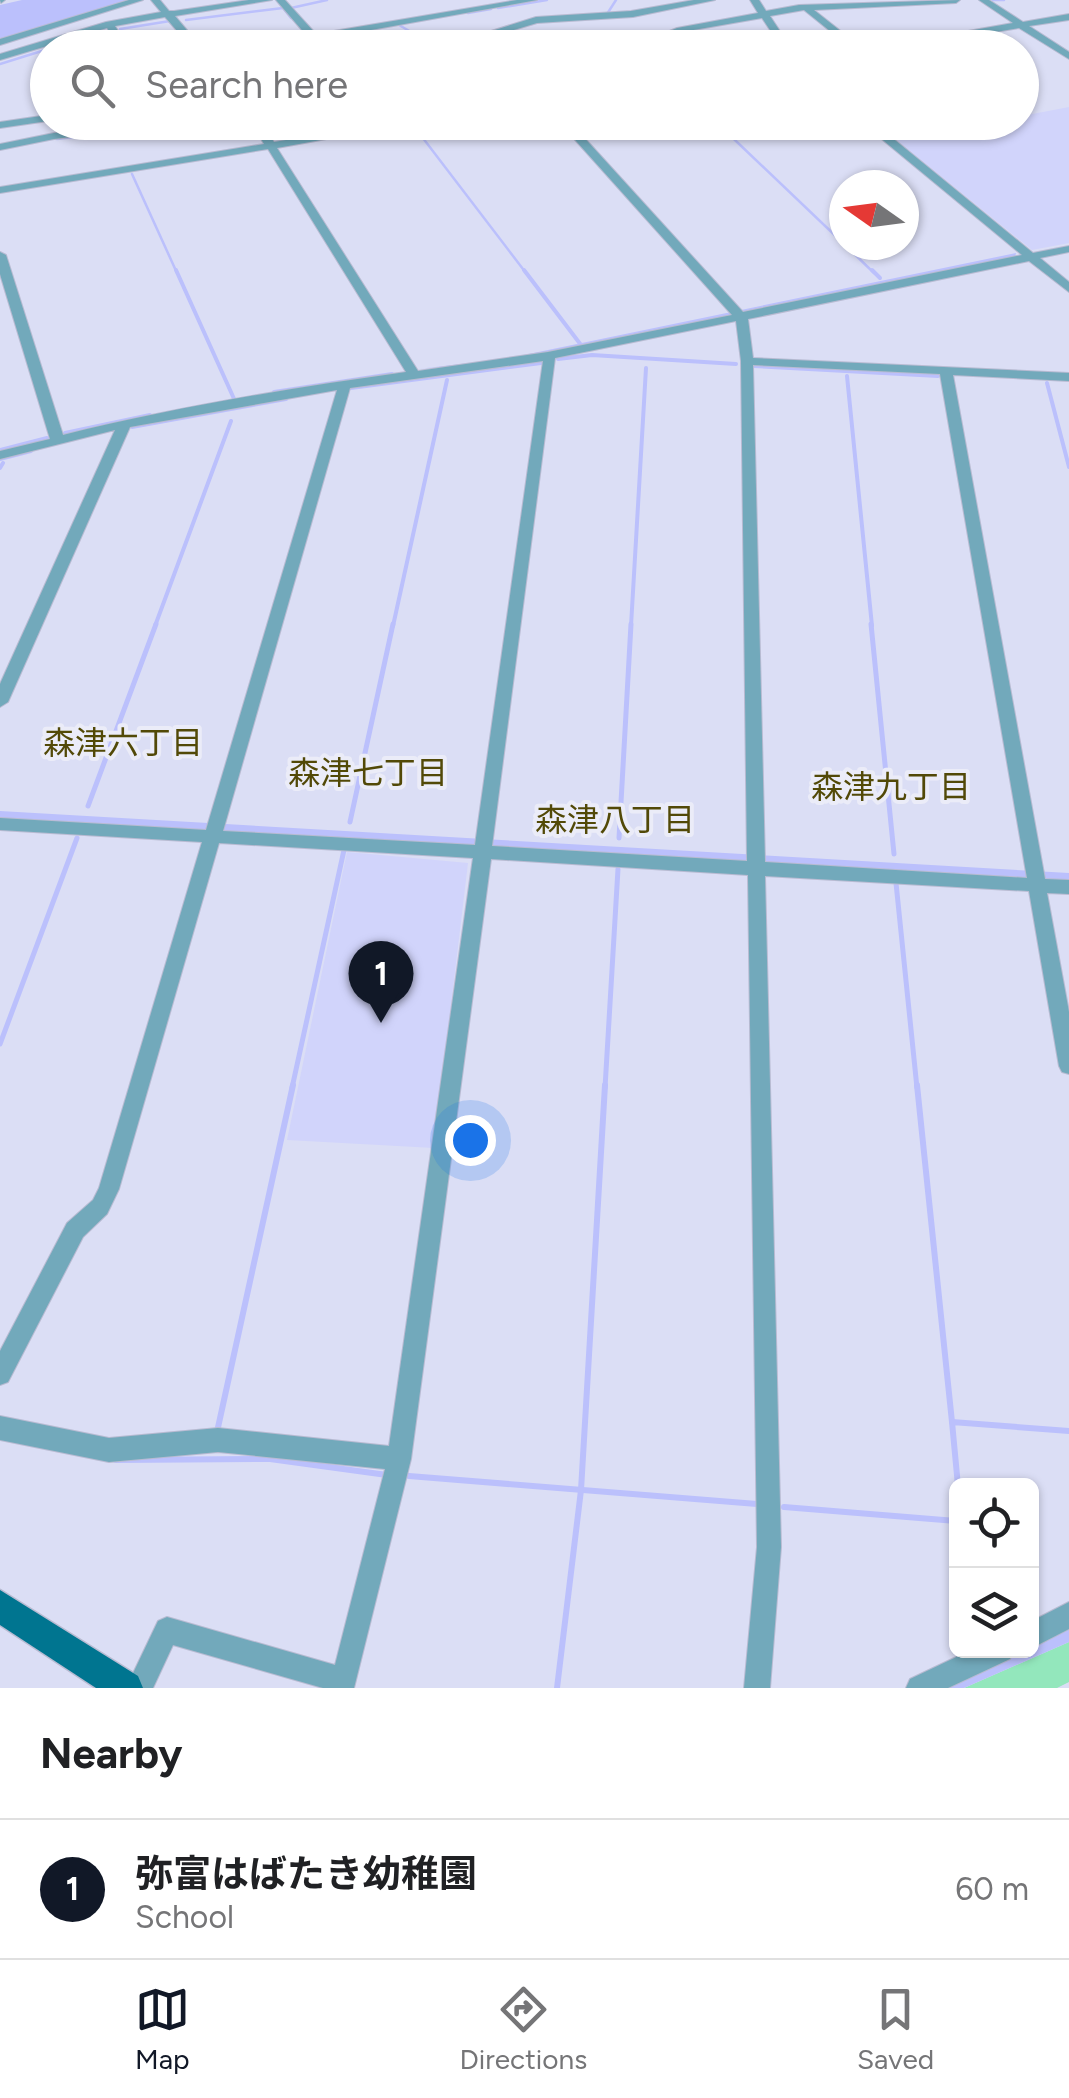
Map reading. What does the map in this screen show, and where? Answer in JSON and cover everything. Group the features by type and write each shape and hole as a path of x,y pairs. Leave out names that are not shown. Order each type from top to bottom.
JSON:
{"main road":[{"path":"0,1606 126,1688"}],"street":[{"path":"40,30 140,0"},
{"path":"155,0 184,30"},
{"path":"89,30 171,13 268,0"},
{"path":"280,0 308,30"},
{"path":"355,30 533,0"},
{"path":"631,30 640,0"},
{"path":"502,30 536,20 634,13 711,0"},
{"path":"754,0 774,30"},
{"path":"680,30 806,8 956,0"},
{"path":"983,0 1029,30"},
{"path":"806,8 835,30"},
{"path":"984,30 1069,16"},
{"path":"109,24 113,30"},
{"path":"0,42 30,33"},
{"path":"1039,36 1069,56"},
{"path":"0,56 30,47"},
{"path":"0,125 30,121"},
{"path":"0,147 34,140"},
{"path":"270,140 414,375"},
{"path":"0,190 310,140"},
{"path":"580,140 738,314 746,361 769,1547 757,1688"},
{"path":"888,140 1069,288"},
{"path":"0,456 125,424 346,384 548,356 1069,249"},
{"path":"0,255 57,440"},
{"path":"138,1688 167,1630 344,1680 400,1460 550,364 548,356"},
{"path":"746,361 1069,377"},
{"path":"946,372 1069,1066"},
{"path":"0,1374 75,1230 100,1207 109,1190 346,384"},
{"path":"0,702 125,424"},
{"path":"0,824 216,830 756,860 1035,878 1069,887"},
{"path":"0,1428 109,1450 218,1440 400,1460"},
{"path":"1039,1631 1069,1615"},
{"path":"919,1688 984,1658"}],"shaded area":[{"path":"22,0 130,0 0,39 0,5"},
{"path":"1069,107 1069,243 1032,250 896,140 1039,140 1039,113"},
{"path":"1016,253 1015,257 513,360 418,369 504,359"},
{"path":"0,811 1069,873 1069,880 0,818"},
{"path":"347,852 468,863 434,1148 287,1140"},
{"path":"1069,1629 1069,1642 1039,1655 1039,1642"},
{"path":"1004,1658 1032,1658 964,1688 938,1688"}],"green space":[{"path":"1069,1642 1069,1682 1057,1688 964,1688 1039,1658"}],"waterway":[{"path":"291,8 327,0"},
{"path":"498,8 547,0"},
{"path":"607,14 616,0"},
{"path":"993,0 1004,0"},
{"path":"186,20 283,8 291,18"},
{"path":"468,13 491,9"},
{"path":"120,29 170,21"},
{"path":"399,25 408,30"},
{"path":"0,64 30,55"},
{"path":"424,140 526,273"},
{"path":"735,140 829,230"},
{"path":"132,174 177,273"},
{"path":"861,260 874,273"},
{"path":"176,270 235,401"},
{"path":"524,270 581,345"},
{"path":"872,270 880,278"},
{"path":"558,359 592,355 736,364"},
{"path":"351,388 541,363"},
{"path":"754,366 938,376"},
{"path":"631,626 646,368"},
{"path":"274,392 392,374"},
{"path":"847,376 872,626"},
{"path":"393,626 447,380"},
{"path":"1047,383 1069,467"},
{"path":"132,427 286,399"},
{"path":"65,433 150,415"},
{"path":"155,626 231,421"},
{"path":"0,450 47,438"},
{"path":"0,459 31,451"},
{"path":"0,468 3,463"},
{"path":"88,806 156,624"},
{"path":"350,822 393,624"},
{"path":"619,838 631,624"},
{"path":"871,624 894,854"},
{"path":"0,1044 77,838"},
{"path":"292,1088 344,850"},
{"path":"605,1088 618,869"},
{"path":"896,883 917,1088"},
{"path":"217,1432 293,1085"},
{"path":"581,1490 605,1085"},
{"path":"917,1085 952,1422"},
{"path":"952,1422 1069,1431"},
{"path":"952,1422 957,1478"},
{"path":"116,1460 270,1459 387,1475"},
{"path":"409,1476 581,1490"},
{"path":"557,1688 581,1490"},
{"path":"581,1490 757,1504"},
{"path":"784,1507 949,1520"}],"place":[{"name":"弥富はばたき幼稚園","path":"381,1023"}],"district":[{"name":"森津六丁目","path":"123,743"},
{"name":"森津七丁目","path":"368,773"},
{"name":"森津九丁目","path":"891,787"},
{"name":"森津八丁目","path":"615,820"}]}
